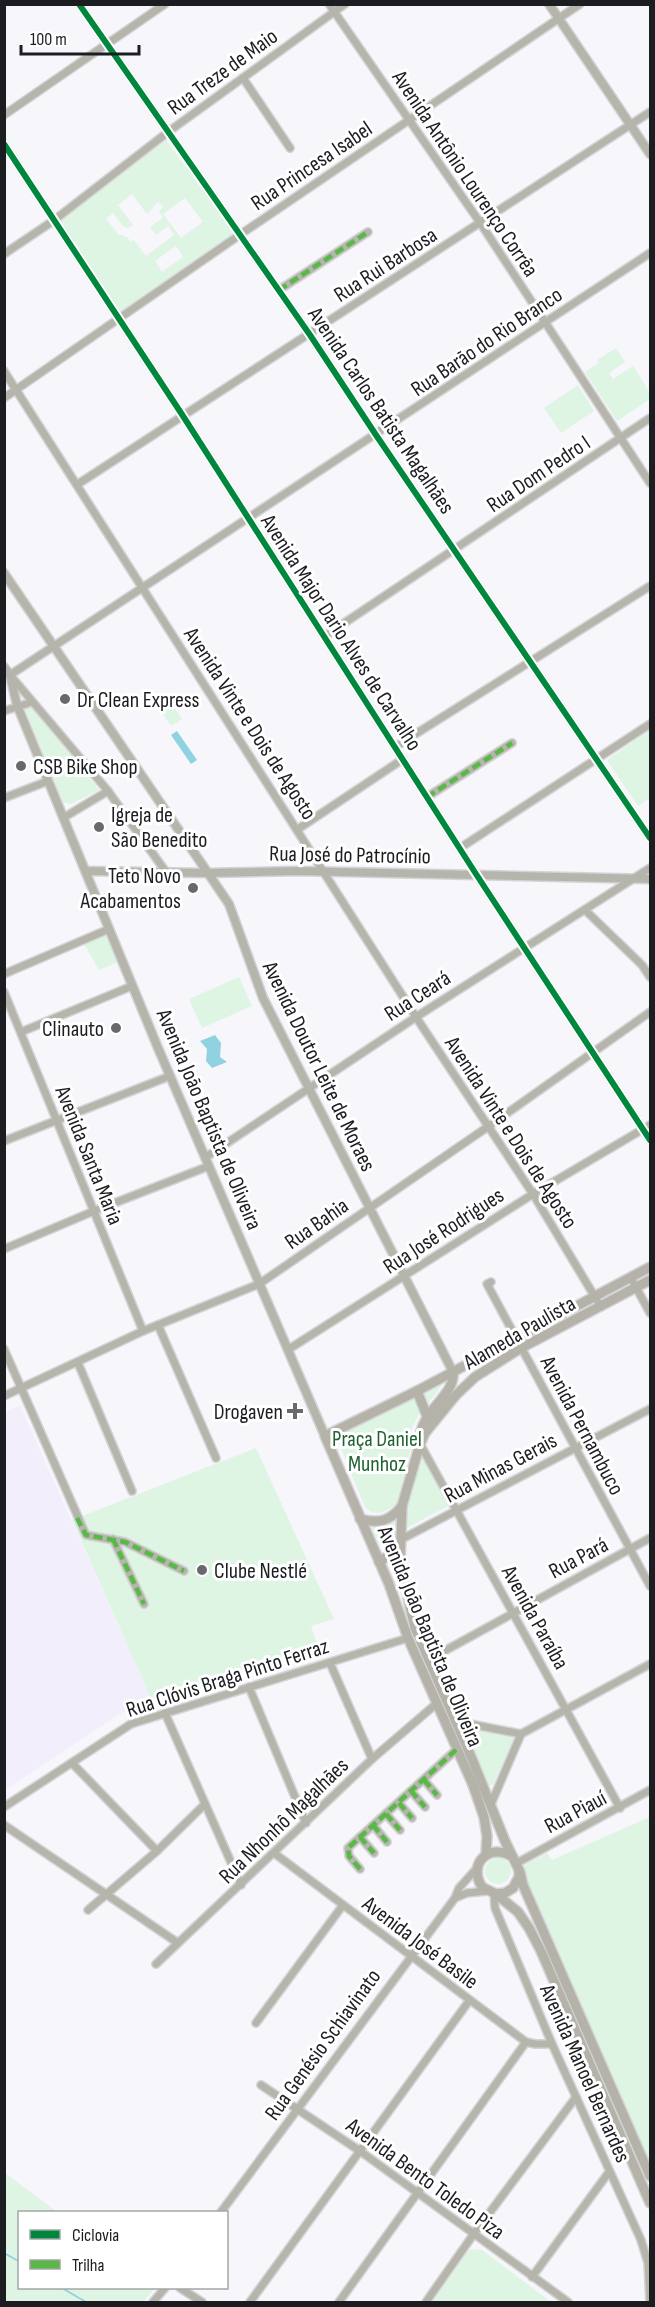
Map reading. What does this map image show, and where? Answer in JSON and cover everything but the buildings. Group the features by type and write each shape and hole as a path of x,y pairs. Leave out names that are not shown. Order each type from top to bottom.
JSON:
{"main road":[{"name":"Alameda Paulista","path":"325,1436 417,1391 651,1267"},
{"name":"Alameda Paulista","path":"402,1506 425,1433 456,1395 475,1377 521,1348 651,1280"},
{"path":"420,1444 419,1431 427,1416 452,1384 453,1371"},
{"path":"417,1391 427,1416"},
{"name":"Avenida João Baptista de Oliveira","path":"325,1436 389,1584 408,1638 484,1817 487,1836 486,1855"},
{"path":"360,1519 380,1522 388,1520 402,1506"},
{"name":"Avenida João Baptista de Oliveira","path":"402,1506 399,1556 401,1574 415,1628 516,1863 523,1885 651,2176"},
{"path":"379,1562 388,1556 399,1556"},
{"path":"493,1893 505,1893 513,1888 519,1876 516,1863 500,1851 486,1855 478,1867 478,1881 493,1893 518,1912 529,1928 651,2203"}],"street":[{"name":"Avenida Carlos Batista Magalhães","path":"79,4 241,234 595,759 651,838"},
{"path":"4,115 165,4"},
{"name":"Avenida Antônio Lourenço Corrêa","path":"329,4 481,224 651,483"},
{"name":"Rua Treze de Maio","path":"4,254 53,221 168,132 345,4"},
{"path":"549,4 651,154"},
{"name":"Rua Princesa Isabel","path":"4,398 580,4"},
{"path":"243,78 290,148"},
{"name":"Rua Rui Barbosa","path":"78,484 651,112"},
{"name":"Avenida Major Dario Alves de Carvalho","path":"4,144 183,416 476,874 594,1053 647,1127 651,1140"},
{"path":"279,290 368,232"},
{"name":"Rua Barão do Rio Branco","path":"7,671 143,588 651,253"},
{"name":"Avenida Vinte e Dois de Agosto","path":"4,371 416,1017 533,1194 601,1307"},
{"name":"Rua Dom Pedro I","path":"325,636 651,418"},
{"name":"Avenida Doutor Leite de Moraes","path":"4,573 229,904 263,998 403,1277 453,1371"},
{"path":"395,747 651,586"},
{"path":"7,671 108,791 166,872"},
{"name":"Avenida João Baptista de Oliveira","path":"7,671 17,705 132,986 325,1436"},
{"path":"4,711 32,702"},
{"path":"460,848 651,724"},
{"path":"427,797 512,743"},
{"path":"298,829 403,759"},
{"path":"4,798 48,781"},
{"path":"63,818 108,791"},
{"name":"Rua Ceará","path":"206,1157 416,1017 651,868"},
{"name":"Rua José do Patrocínio","path":"86,871 476,874 651,879"},
{"path":"585,910 642,965 651,977"},
{"path":"4,974 109,929"},
{"path":"21,1032 132,986"},
{"name":"Avenida Santa Maria","path":"4,992 143,1331"},
{"name":"Rua Bahia","path":"4,1396 143,1331 259,1284 651,1012"},
{"path":"4,1141 170,1076"},
{"name":"Rua José Rodrigues","path":"289,1349 533,1194 647,1127"},
{"path":"4,1249 209,1166"},
{"path":"631,1278 651,1313"},
{"name":"Avenida Pernambuco","path":"491,1282 487,1284 574,1448 651,1586"},
{"path":"158,1325 216,1458"},
{"path":"4,1349 86,1535 125,1542 184,1571"},
{"path":"78,1363 132,1491"},
{"name":"Rua Minas Gerais","path":"400,1540 651,1409"},
{"name":"Avenida Paraíba","path":"420,1444 620,1808"},
{"name":"Rua Pará","path":"428,1660 651,1538"},
{"path":"113,1539 144,1604"},
{"name":"Rua Clóvis Braga Pinto Ferraz","path":"4,1807 131,1724 408,1638"},
{"path":"330,1664 372,1760"},
{"path":"491,1804 522,1734 651,1664"},
{"path":"249,1687 306,1823"},
{"name":"Rua Nhonhô Magalhães","path":"156,1964 372,1760 436,1704"},
{"path":"165,1713 204,1806 241,1885"},
{"path":"455,1721 522,1734"},
{"path":"360,1869 347,1852 348,1848 457,1749"},
{"path":"72,1762 157,1851"},
{"path":"424,1780 436,1795"},
{"name":"Rua Piauí","path":"516,1863 651,1790"},
{"path":"411,1791 425,1807"},
{"path":"399,1803 412,1818"},
{"path":"88,1910 157,1851 204,1806"},
{"path":"386,1814 400,1830"},
{"path":"4,1825 178,1943"},
{"path":"373,1826 387,1842"},
{"path":"360,1837 374,1853"},
{"name":"Avenida José Basile","path":"274,1853 526,2042"},
{"name":"Rua Genésio Schiavinato","path":"222,2211 454,1898 459,1888 478,1867"},
{"path":"454,1898 467,1893 493,1893"},
{"name":"Avenida Manoel Bernardes","path":"493,1893 495,1908 552,2044 645,2250 650,2302"},
{"path":"256,2023 343,1905"},
{"path":"250,2302 469,2001"},
{"path":"339,2302 526,2042 552,2044"},
{"name":"Avenida Bento Toledo Piza","path":"261,2085 360,2151 568,2302"},
{"path":"426,2302 576,2097"},
{"path":"532,2277 609,2172"},
{"path":"153,2302 164,2289"},
{"path":"182,2289 202,2302"}],"shaded area":[{"path":"20,1406 153,1703 121,1713 5,1790 4,1412"}],"green space":[{"path":"166,140 234,233 120,312 60,221","holes":["132,194 147,214 158,202 163,206 159,212 163,218 150,227 156,235 168,226 174,235 146,256 134,240 131,242 127,237 118,234 106,219 113,213 123,226 128,228 133,225 118,205","185,198 203,222 181,238 163,214","176,246 183,257 162,272 155,261"]},
{"path":"616,348 625,362 609,373 613,379 633,366 650,393 650,399 617,421 585,372 599,363 597,360"},
{"path":"578,385 594,411 561,433 544,408"},
{"path":"170,701 182,719 171,726 159,709"},
{"path":"33,705 99,790 71,804 62,802 24,707"},
{"path":"650,730 650,798 638,806 607,760"},
{"path":"104,935 108,938 118,962 99,970 83,942"},
{"path":"239,977 252,1006 202,1028 189,999"},
{"name":"Praça Daniel Munhoz","path":"444,1378 445,1381 428,1404 421,1390"},
{"name":"Praça Daniel Munhoz","path":"409,1398 417,1401 420,1412 411,1430 411,1447 398,1502 385,1511 371,1512 364,1505 340,1446 339,1438 344,1433"},
{"name":"Clube Nestlé","path":"256,1448 334,1619 311,1626 319,1650 153,1703 72,1520"},
{"name":"Praça Daniel Munhoz","path":"419,1458 426,1461 450,1505 405,1529 404,1525"},
{"path":"396,1517 395,1545 380,1546 370,1524"},
{"path":"468,1727 512,1736 514,1740 493,1785 488,1785 464,1731"},
{"path":"650,1817 650,2162 521,1871 525,1865 547,1853 552,1860"},
{"path":"498,1858 507,1862 511,1871 507,1880 498,1884 489,1880 485,1871 489,1862"},
{"path":"5,2173 56,2211 18,2211 18,2289 154,2289 143,2302 5,2302"},
{"path":"482,2250 551,2302 432,2302 468,2251"}],"water":[{"path":"177,731 197,760 191,764 171,735"},
{"path":"215,1035 221,1043 220,1057 227,1062 212,1068 206,1061 207,1049 200,1041"}],"waterway":[{"path":"4,2253 18,2261"},
{"path":"64,2289 86,2302"}],"marked path":[{"path":"279,290 368,232"},
{"path":"427,797 512,743"},
{"path":"77,1518 86,1535 125,1542 184,1571"},
{"path":"113,1539 144,1604"},
{"path":"360,1869 349,1856 348,1848 457,1749"},
{"path":"424,1780 437,1795"},
{"path":"411,1791 425,1807"},
{"path":"399,1803 412,1818"},
{"path":"386,1814 400,1830"},
{"path":"373,1825 387,1842"},
{"path":"360,1837 374,1853"}],"cycle path":[{"path":"79,4 310,335 650,838"},
{"path":"4,144 183,416 476,874 650,1140"}],"place":[{"name":"Dr Clean Express","path":"65,699"},
{"name":"CSB Bike Shop","path":"21,766"},
{"name":"Igreja de São Benedito","path":"99,827"},
{"name":"Teto Novo Acabamentos","path":"193,888"},
{"name":"Clinauto","path":"116,1028"},
{"name":"Drogaven","path":"295,1411"},
{"name":"Clube Nestlé","path":"202,1570"}]}
